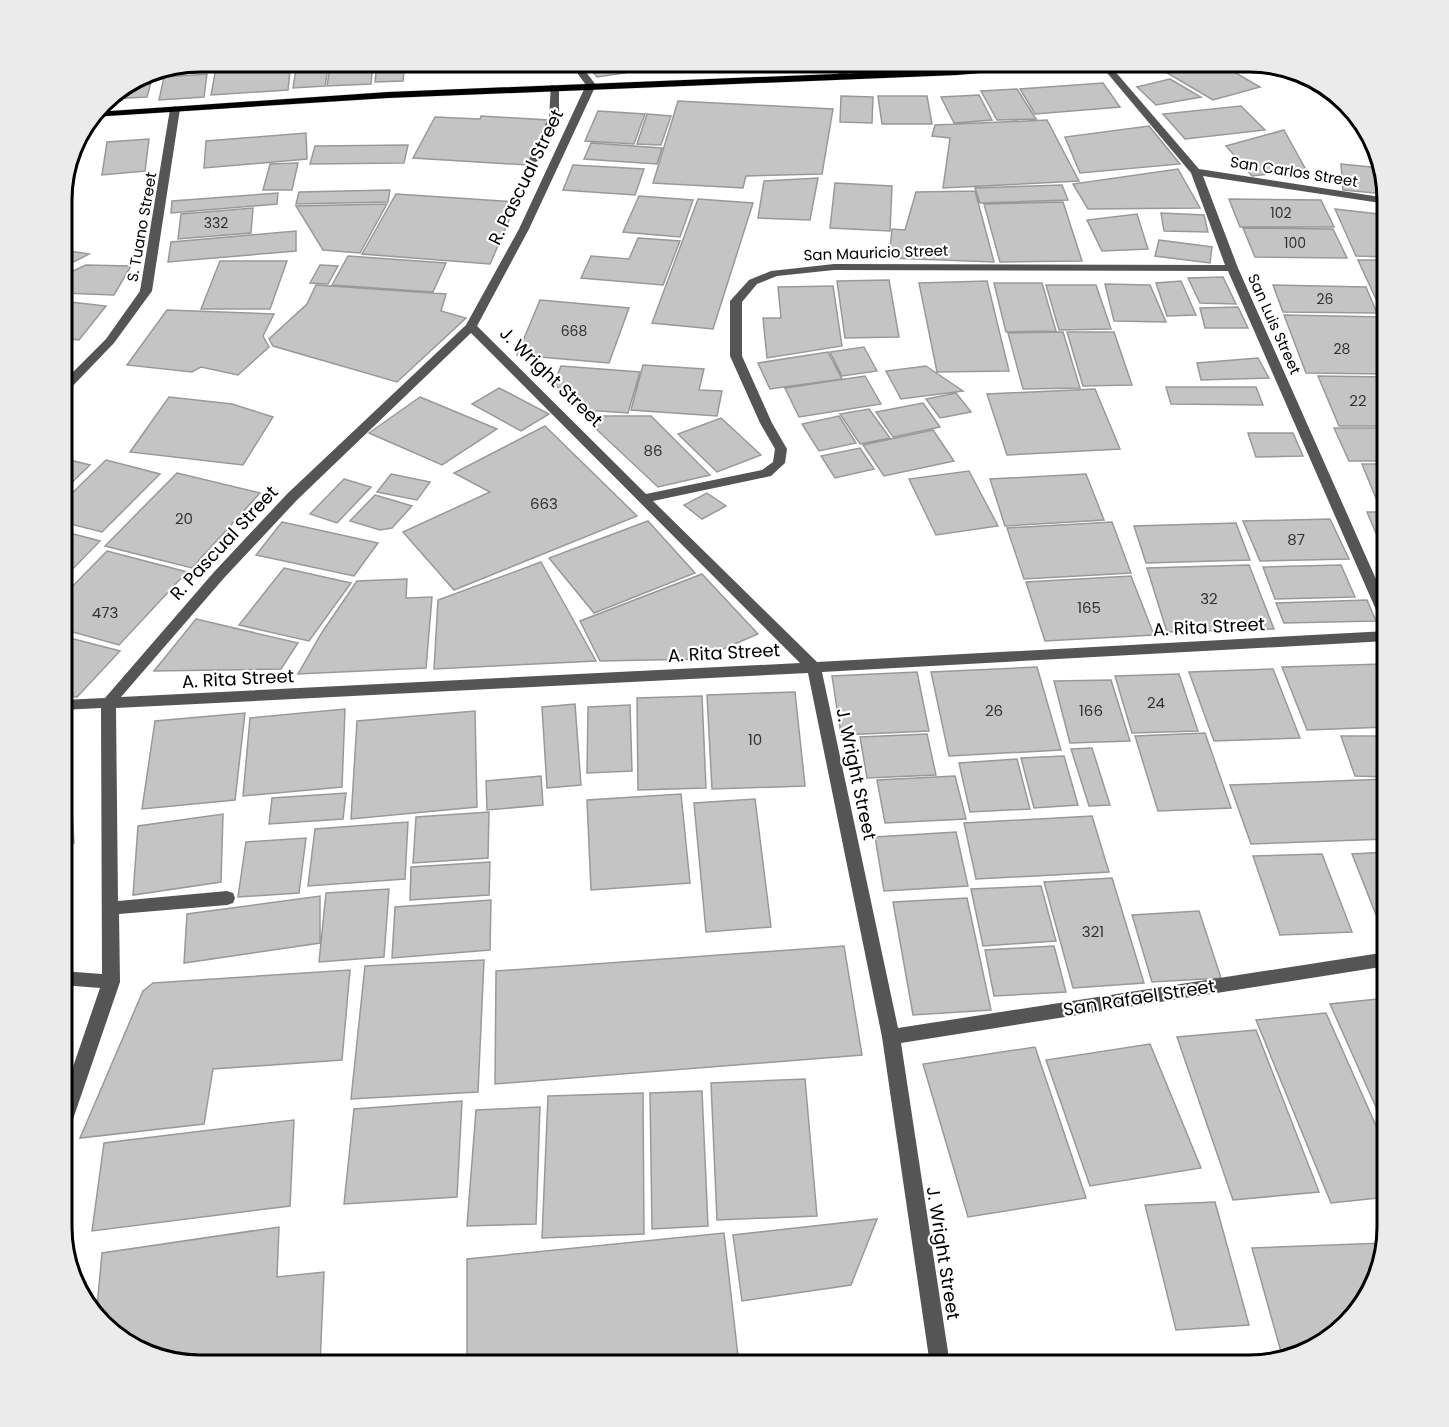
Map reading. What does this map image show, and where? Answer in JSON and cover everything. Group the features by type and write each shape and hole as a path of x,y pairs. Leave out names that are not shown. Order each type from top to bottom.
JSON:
{"main road":[{"path":"106,114 591,85 961,72"}],"street":[{"path":"581,72 591,85"},
{"path":"841,72 846,77"},
{"name":"San Luis Street","path":"1111,72 1196,172 1232,268 1377,595"},
{"name":"R. Pascual Street","path":"108,705 211,583 291,497 471,327 524,229 591,85"},
{"path":"534,160 554,117 554,87"},
{"name":"S. Tuano Street","path":"72,380 110,341 146,291 175,109"},
{"name":"San Carlos Street","path":"1196,172 1377,199"},
{"name":"San Mauricio Street","path":"646,498 766,473 779,463 782,449 766,423 736,356 736,301 753,282 775,273 834,267 915,265 1232,268"},
{"name":"J. Wright Street","path":"471,327 646,498 814,668 891,1037 939,1355"},
{"name":"A. Rita Street","path":"72,705 108,705 1377,637"},
{"path":"72,1096 111,982 108,705"},
{"path":"110,908 227,897"},
{"name":"San Rafael Street","path":"891,1037 1377,962"},
{"path":"72,979 111,982"}],"building":[{"path":"215,72 290,72 288,90 211,95"},
{"path":"295,72 327,72 325,86 293,88"},
{"path":"329,72 372,72 371,84 327,86"},
{"path":"376,72 404,72 403,81 375,82"},
{"path":"593,72 625,73 597,77"},
{"path":"1165,72 1234,72 1260,87 1213,100"},
{"path":"207,74 204,97 159,100 166,77"},
{"path":"1170,79 1201,97 1156,105 1137,87"},
{"path":"151,82 147,97 124,98"},
{"path":"1103,83 1120,107 1035,114 1020,89"},
{"path":"1017,89 1036,119 997,120 981,91"},
{"path":"979,95 992,120 954,123 941,97"},
{"path":"841,96 873,97 872,123 840,122"},
{"path":"878,96 927,96 932,124 882,124"},
{"path":"678,101 833,109 822,174 746,176 743,188 653,183"},
{"path":"1241,106 1265,130 1185,139 1163,114"},
{"path":"598,111 645,114 634,144 585,141"},
{"path":"647,114 671,116 661,145 637,144"},
{"path":"481,116 548,120 528,165 413,158 435,117 480,119"},
{"path":"1047,120 1079,181 943,188 950,138 932,136 935,125"},
{"path":"1149,126 1180,164 1080,173 1065,137"},
{"path":"1284,130 1306,170 1252,176 1226,146"},
{"path":"306,133 307,159 204,168 206,141"},
{"path":"149,139 145,171 102,175 107,142"},
{"path":"591,143 662,148 657,164 584,159"},
{"path":"408,145 404,163 310,164 315,146"},
{"path":"298,163 292,190 263,190 270,164"},
{"path":"1341,164 1373,167 1377,193 1343,190"},
{"path":"573,165 644,169 635,195 563,190"},
{"path":"1178,169 1200,208 1088,209 1073,184"},
{"path":"818,178 810,220 758,218 764,181"},
{"path":"835,183 892,186 890,231 830,228"},
{"path":"1062,185 1068,200 980,203 975,188"},
{"path":"390,190 388,202 296,204 299,192"},
{"path":"975,191 994,262 889,258 892,229 905,230 916,192"},
{"path":"278,193 277,204 171,213 172,201"},
{"path":"396,194 517,202 490,264 362,254"},
{"path":"639,196 693,200 680,237 623,232"},
{"path":"698,199 753,203 713,329 652,323"},
{"path":"1229,199 1321,200 1334,227 1240,227"},
{"path":"1063,202 1082,261 1000,262 984,204"},
{"path":"387,204 360,253 323,250 296,206"},
{"path":"253,208 251,233 178,239 181,214"},
{"path":"1335,209 1377,214 1377,257 1356,256"},
{"path":"1161,213 1204,215 1208,232 1164,231"},
{"path":"1137,214 1148,249 1102,251 1087,220"},
{"path":"1243,228 1333,229 1347,258 1255,257"},
{"path":"296,231 296,251 168,262 171,242"},
{"path":"638,238 680,241 663,285 581,278 591,256 629,259"},
{"path":"1159,240 1212,247 1210,263 1155,256"},
{"path":"72,251 89,254 72,263"},
{"path":"348,256 446,263 433,292 332,285"},
{"path":"1358,260 1377,260 1377,301"},
{"path":"220,261 287,261 270,309 201,309"},
{"path":"86,265 131,266 114,295 72,293 72,271"},
{"path":"320,265 338,266 328,284 310,283"},
{"path":"1223,277 1236,304 1200,303 1188,278"},
{"path":"889,280 899,337 845,338 837,281"},
{"path":"987,281 1009,371 937,372 919,283"},
{"path":"1181,281 1196,315 1167,316 1156,283"},
{"path":"994,283 1042,283 1056,331 1006,332"},
{"path":"1105,284 1150,285 1166,322 1114,321"},
{"path":"316,285 446,294 441,311 466,318 397,382 273,346 269,339 307,304"},
{"path":"1046,285 1096,285 1111,329 1059,330"},
{"path":"1273,285 1366,287 1377,313 1283,312"},
{"path":"833,286 842,346 767,358 763,318 781,318 778,287"},
{"path":"540,300 629,308 609,363 517,355"},
{"path":"72,302 106,306 79,340 72,339"},
{"path":"1238,307 1248,328 1205,328 1200,308"},
{"path":"167,310 274,314 263,336 269,347 238,375 201,367 192,372 127,365"},
{"path":"1284,315 1377,317 1377,374 1306,373"},
{"path":"1063,332 1080,388 1023,389 1008,333"},
{"path":"1067,332 1114,332 1132,385 1083,386"},
{"path":"864,347 877,371 842,376 830,352"},
{"path":"828,352 842,379 770,389 758,363"},
{"path":"1258,358 1269,378 1201,380 1197,363"},
{"path":"643,365 704,369 699,390 722,391 717,416 631,410"},
{"path":"561,366 640,372 628,413 585,410 554,384"},
{"path":"926,366 963,391 901,399 886,371"},
{"path":"865,376 881,404 799,417 785,388"},
{"path":"1318,376 1377,377 1377,426 1339,426"},
{"path":"1166,387 1256,387 1263,405 1171,404"},
{"path":"499,388 549,414 521,431 472,404"},
{"path":"1095,389 1120,449 1007,455 987,394"},
{"path":"956,393 971,412 940,418 926,399"},
{"path":"169,397 232,404 273,417 243,465 130,452"},
{"path":"420,397 497,429 442,465 369,433"},
{"path":"923,403 940,427 893,437 876,412"},
{"path":"869,409 890,438 860,444 840,414"},
{"path":"593,416 651,416 710,475 658,487 595,428"},
{"path":"839,416 856,443 819,451 802,424"},
{"path":"721,418 761,455 717,472 678,434"},
{"path":"545,426 637,516 454,590 403,532 490,492 454,473"},
{"path":"1334,428 1377,428 1377,461 1349,461"},
{"path":"933,430 954,461 884,476 863,445"},
{"path":"1248,433 1293,433 1303,456 1256,457"},
{"path":"860,448 874,469 835,478 821,456"},
{"path":"72,460 90,465 72,482"},
{"path":"106,460 160,474 102,532 72,524 72,493"},
{"path":"1362,464 1377,464 1377,501"},
{"path":"969,471 998,526 936,535 909,479"},
{"path":"177,473 260,493 192,568 105,546"},
{"path":"391,474 430,482 417,500 377,492"},
{"path":"1086,474 1104,520 1005,526 990,479"},
{"path":"344,479 371,487 337,523 310,514"},
{"path":"707,493 726,506 702,519 684,505"},
{"path":"375,495 412,506 392,528 380,530 350,521"},
{"path":"1367,512 1377,512 1377,536"},
{"path":"1330,519 1349,559 1260,561 1243,521"},
{"path":"648,521 695,573 594,613 549,558"},
{"path":"282,522 378,543 354,576 256,555"},
{"path":"1112,522 1131,573 1024,579 1007,528"},
{"path":"1236,523 1250,560 1146,563 1134,526"},
{"path":"72,534 100,541 72,570"},
{"path":"107,551 187,572 119,645 72,632 72,587"},
{"path":"541,562 596,661 434,669 438,600"},
{"path":"1249,565 1274,629 1167,632 1147,568"},
{"path":"1341,565 1355,597 1275,599 1263,567"},
{"path":"284,568 351,583 309,641 239,625"},
{"path":"702,574 758,634 700,659 600,661 580,621"},
{"path":"1131,576 1154,635 1045,641 1026,582"},
{"path":"407,579 406,598 432,597 426,668 298,674 321,634 357,581"},
{"path":"1367,600 1376,621 1284,623 1276,603"},
{"path":"196,619 298,643 281,669 154,671"},
{"path":"72,639 120,651 77,697 72,697"},
{"path":"1377,664 1377,727 1307,730 1282,667"},
{"path":"1037,667 1061,750 949,756 931,672"},
{"path":"1273,669 1300,738 1214,741 1189,672"},
{"path":"917,672 929,731 841,735 832,676"},
{"path":"1179,674 1198,731 1132,733 1115,676"},
{"path":"1111,680 1130,741 1070,743 1054,681"},
{"path":"795,692 805,786 712,789 707,695"},
{"path":"702,696 706,788 638,790 637,698"},
{"path":"575,704 581,785 547,788 542,707"},
{"path":"630,705 632,771 587,773 588,707"},
{"path":"345,709 342,787 243,796 250,718"},
{"path":"475,711 477,807 351,819 357,721"},
{"path":"245,713 235,800 142,809 155,721"},
{"path":"1205,733 1231,808 1158,811 1135,736"},
{"path":"927,734 936,775 867,778 860,737"},
{"path":"1341,736 1377,736 1377,777 1355,776"},
{"path":"1092,748 1110,805 1089,806 1071,749"},
{"path":"1064,756 1078,805 1034,808 1021,758"},
{"path":"1017,759 1030,809 970,812 959,763"},
{"path":"541,776 543,805 487,810 486,781"},
{"path":"955,776 966,819 885,823 877,780"},
{"path":"1377,779 1377,839 1251,844 1230,785"},
{"path":"346,793 343,819 269,824 272,798"},
{"path":"681,794 690,883 591,890 587,800"},
{"path":"755,799 771,927 706,932 694,803"},
{"path":"72,812 74,843 72,843"},
{"path":"489,812 488,858 413,863 416,817"},
{"path":"223,814 221,882 133,895 138,826"},
{"path":"1092,816 1109,872 976,879 964,823"},
{"path":"408,822 405,879 308,886 315,829"},
{"path":"956,832 968,886 884,891 875,837"},
{"path":"306,838 299,893 238,897 246,842"},
{"path":"1377,853 1377,917 1352,854"},
{"path":"1322,854 1352,932 1280,935 1253,856"},
{"path":"490,862 489,895 410,900 411,867"},
{"path":"1112,878 1144,983 1073,988 1044,882"},
{"path":"1041,886 1056,941 983,946 971,889"},
{"path":"389,889 384,957 319,962 326,893"},
{"path":"320,896 320,943 184,963 187,914"},
{"path":"967,898 991,1010 913,1015 893,902"},
{"path":"491,900 490,950 392,958 395,907"},
{"path":"1199,911 1221,978 1152,982 1132,915"},
{"path":"844,946 862,1055 495,1084 496,971"},
{"path":"1054,946 1066,992 994,996 985,950"},
{"path":"484,960 478,1092 351,1099 365,966"},
{"path":"350,970 342,1060 213,1069 204,1124 80,1138 143,991 153,983"},
{"path":"1377,999 1377,1110 1330,1004"},
{"path":"1326,1013 1377,1128 1377,1198 1331,1203 1256,1020"},
{"path":"1256,1030 1319,1192 1233,1200 1177,1037"},
{"path":"1150,1044 1201,1168 1090,1186 1046,1060"},
{"path":"1035,1047 1086,1198 968,1217 923,1064"},
{"path":"805,1079 817,1216 717,1220 711,1083"},
{"path":"702,1091 708,1226 652,1229 650,1093"},
{"path":"643,1093 644,1234 542,1238 548,1096"},
{"path":"462,1101 457,1197 344,1204 354,1109"},
{"path":"540,1107 536,1224 467,1226 476,1110"},
{"path":"294,1120 290,1206 92,1231 104,1143"},
{"path":"1215,1202 1249,1325 1176,1330 1145,1205"},
{"path":"877,1219 851,1285 742,1301 733,1235"},
{"path":"279,1227 277,1277 324,1272 320,1355 184,1354 159,1348 136,1338 110,1317 97,1302 102,1253"},
{"path":"724,1233 738,1355 467,1355 467,1259"},
{"path":"1376,1243 1367,1276 1360,1291 1345,1311 1313,1338 1281,1351 1252,1248"}]}
